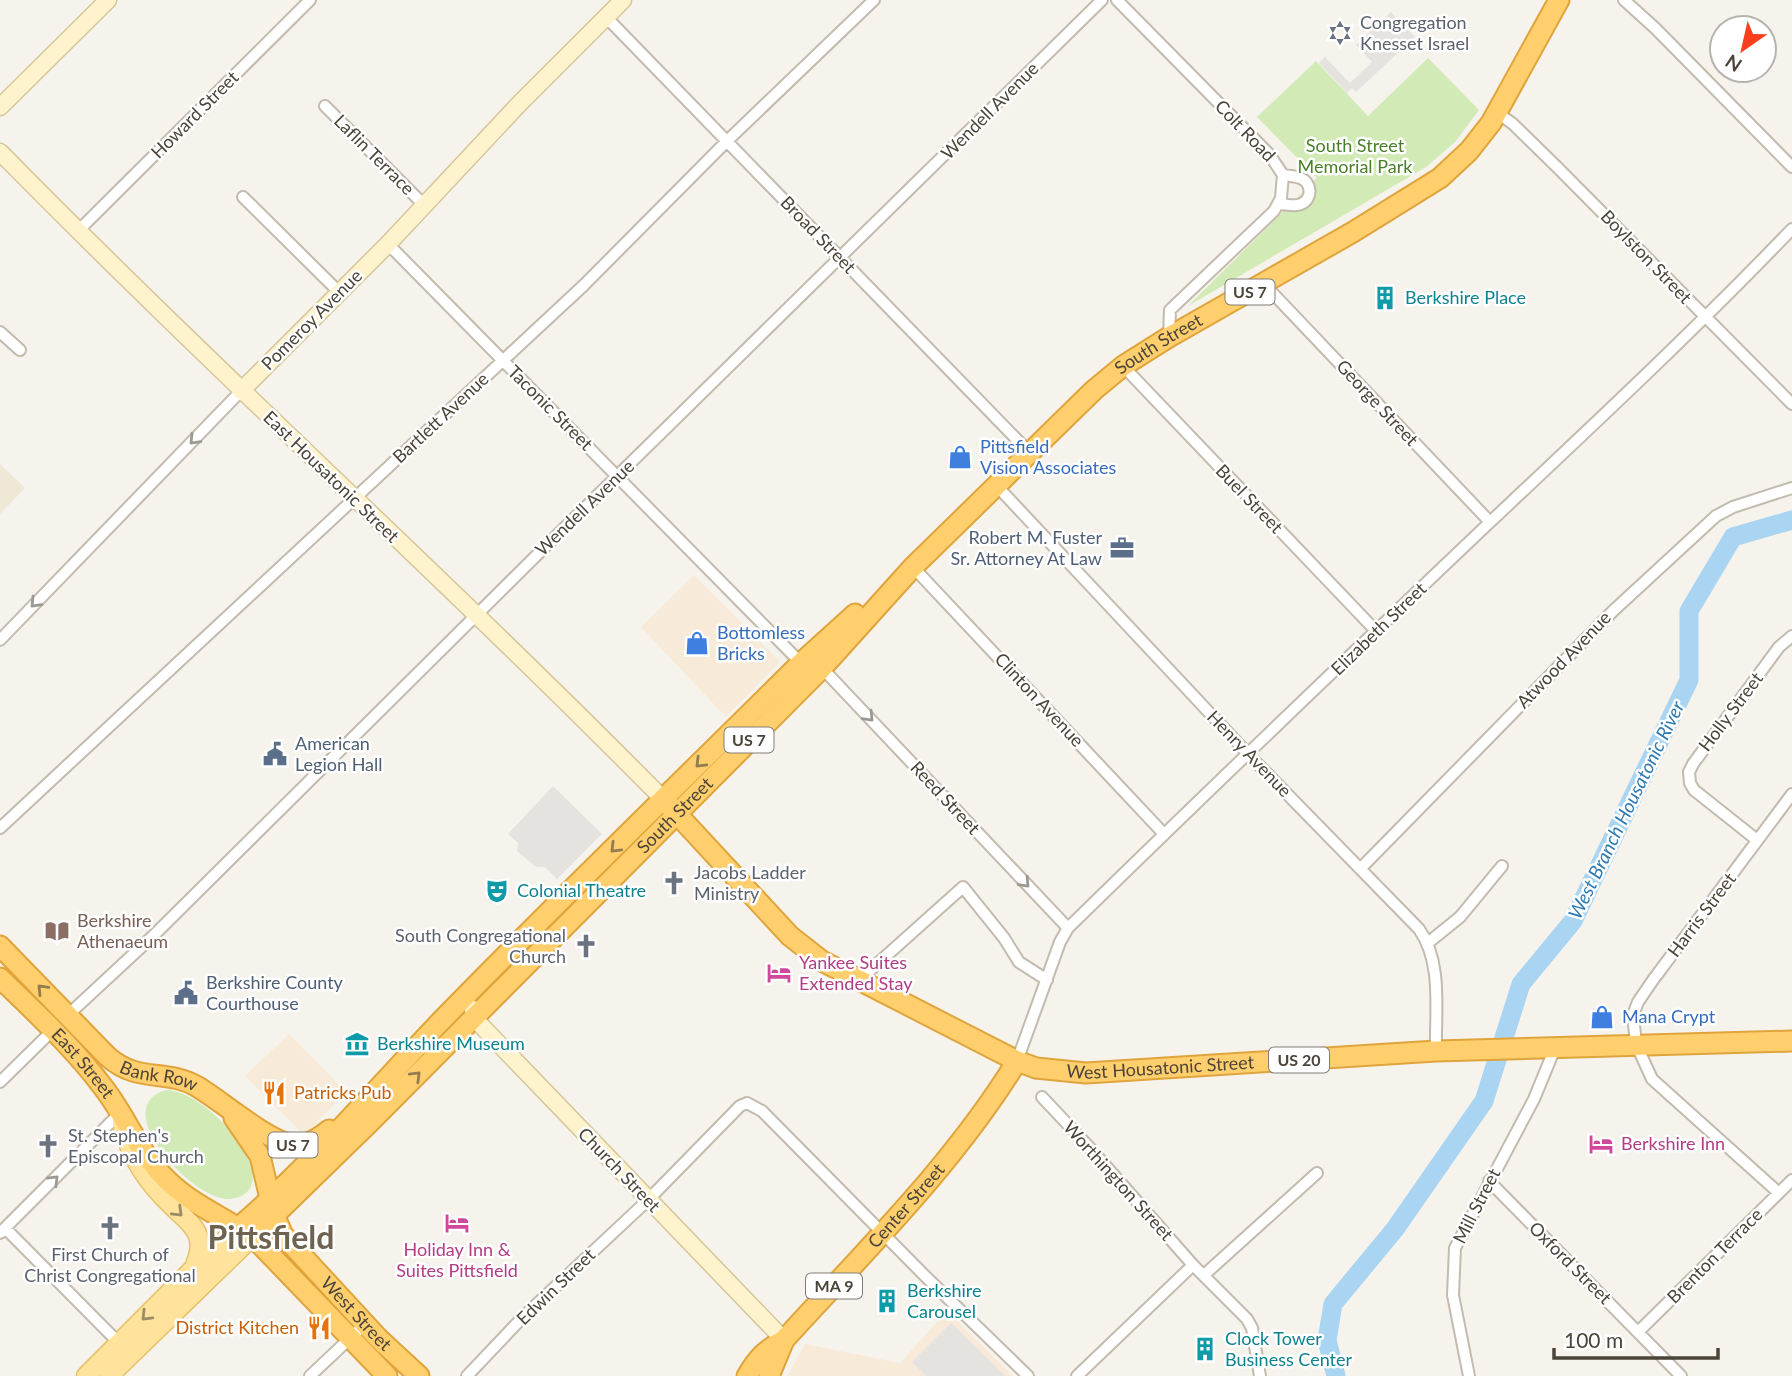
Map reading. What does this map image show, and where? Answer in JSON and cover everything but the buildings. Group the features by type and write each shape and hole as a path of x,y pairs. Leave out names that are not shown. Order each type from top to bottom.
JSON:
{"highway":[{"name":"South Street","path":"373,1093 471,992 822,668 913,567 1094,390 1123,366 1169,337 1433,183 1469,151 1498,113 1559,0"},
{"name":"South Street","path":"272,1207 368,1125 474,1018 801,663 869,601 913,567"},
{"name":"West Housatonic Street","path":"670,807 790,936 822,961 1017,1061 1036,1068 1086,1073 1436,1051 1792,1041"},
{"name":"East Street","path":"0,946 107,1056"},
{"name":"East Street","path":"0,978 92,1072 120,1113"},
{"name":"Bank Row","path":"107,1056 135,1074 184,1080 276,1140 301,1145 320,1137 373,1093"},
{"name":"Center Street","path":"769,1376 784,1340 977,1124 1017,1061"},
{"path":"242,1225 272,1207 373,1093"},
{"name":"Bank Row","path":"210,1096 237,1122 260,1156 272,1207"},
{"path":"120,1113 145,1155 176,1189 220,1208 242,1225"},
{"path":"242,1225 265,1184 266,1174"},
{"name":"West Street","path":"272,1207 289,1244 358,1331 387,1376"},
{"name":"West Street","path":"242,1225 358,1331 419,1376"},
{"name":"Center Street","path":"747,1376 757,1359 768,1348 784,1340"}],"main road":[{"name":"East Street","path":"120,1113 129,1147 142,1172 192,1225 198,1235 200,1248 194,1268"},
{"path":"86,1376 194,1268 242,1225"},
{"path":"109,1376 242,1225"}],"street":[{"path":"0,107 108,0"},
{"name":"Howard Street","path":"79,230 310,0"},
{"name":"Pomeroy Avenue","path":"0,640 623,0"},
{"name":"Bartlett Avenue","path":"0,828 583,286 727,141 874,0"},
{"name":"Wendell Avenue","path":"68,1015 152,937 475,615 1102,0"},
{"name":"Colt Road","path":"1117,0 1269,154 1283,175 1279,204"},
{"path":"1624,0 1656,28 1792,167"},
{"name":"Broad Street","path":"607,18 1029,452"},
{"name":"Laflin Terrace","path":"325,106 423,204"},
{"name":"Boylston Street","path":"1498,113 1557,167 1792,404"},
{"name":"East Housatonic Street","path":"0,152 241,391 566,701 670,807"},
{"path":"1169,337 1170,310 1279,204 1299,205 1306,201 1310,194 1303,179 1283,175"},
{"path":"243,197 339,292"},
{"name":"Elizabeth Street","path":"1017,1061 1060,942 1068,928 1705,318 1792,229"},
{"name":"Taconic Street","path":"388,244 801,663"},
{"name":"George Street","path":"1264,284 1490,522"},
{"path":"0,331 20,350"},
{"name":"Buel Street","path":"1123,366 1376,631"},
{"name":"Henry Avenue","path":"996,485 1429,942"},
{"name":"Atwood Avenue","path":"1361,868 1613,611 1716,516 1733,507 1792,488"},
{"name":"Clinton Avenue","path":"913,567 1164,834"},
{"name":"Holly Street","path":"1758,840 1698,793 1690,783 1689,772 1779,647 1792,636"},
{"name":"Reed Street","path":"822,668 1068,928"},
{"name":"Harris Street","path":"1636,1044 1633,1014 1638,1002 1792,794"},
{"path":"1436,1051 1434,960 1429,942 1460,917 1502,866"},
{"path":"858,981 962,887 1004,938 1019,962 1047,980"},
{"path":"471,992 474,1018"},
{"name":"Church Street","path":"474,1018 784,1340"},
{"path":"0,1082 53,1030"},
{"path":"1636,1044 1652,1079 1779,1193"},
{"name":"Mill Street","path":"1469,1376 1453,1295 1453,1262 1459,1237 1534,1099 1548,1048"},
{"name":"Worthington Street","path":"1042,1097 1193,1265 1247,1319 1252,1328 1259,1376"},
{"name":"Edwin Street","path":"467,1376 522,1318 648,1200 740,1106 747,1103 762,1111 882,1231"},
{"path":"119,1343 3,1230 120,1113"},
{"path":"1204,1275 1317,1173"},
{"name":"Brenton Terrace","path":"1638,1332 1792,1180"},
{"name":"Oxford Street","path":"1489,1181 1681,1376"},
{"path":"882,1231 1028,1376"},
{"path":"1077,1376 1193,1265"},
{"path":"310,1376 358,1331"}],"shaded area":[{"path":"1391,12 1415,37 1356,92 1352,88 1347,93 1319,63 1325,57 1350,83 1372,62 1356,45"},
{"path":"0,464 25,488 0,514"},
{"path":"694,575 780,662 726,717 641,627"},
{"path":"553,786 602,834 557,879 545,867 536,867 517,851 518,843 508,834"},
{"path":"289,1034 346,1092 304,1135 245,1076"},
{"path":"947,1311 1013,1376 787,1376 805,1344 900,1363"},
{"path":"951,1323 1005,1376 926,1376 912,1362"}],"green space":[{"name":"South Street Memorial Park","path":"1428,58 1479,110 1455,142 1426,167 1188,306 1317,178 1257,117 1316,61 1368,116"},
{"path":"167,1090 185,1095 204,1107 223,1123 238,1142 249,1161 253,1178 247,1192 231,1199 215,1196 196,1186 162,1152 150,1132 146,1114 150,1099"}],"waterway":[{"name":"West Branch Housatonic River","path":"1336,1376 1327,1340 1333,1304 1395,1229 1484,1101 1521,984 1573,921 1689,680 1689,611 1733,537 1792,520"}],"place":[{"name":"Congregation Knesset Israel","path":"1340,33"},
{"name":"Berkshire Place","path":"1385,298"},
{"name":"Pittsfield Vision Associates","path":"960,457"},
{"name":"Robert M. Fuster Sr. Attorney At Law","path":"1122,548"},
{"name":"Bottomless Bricks","path":"697,643"},
{"name":"American Legion Hall","path":"275,754"},
{"name":"Jacobs Ladder Ministry","path":"674,883"},
{"name":"Colonial Theatre","path":"497,891"},
{"name":"Berkshire Athenaeum","path":"57,931"},
{"name":"South Congregational Church","path":"586,946"},
{"name":"Yankee Suites Extended Stay","path":"779,973"},
{"name":"Berkshire County Courthouse","path":"186,993"},
{"name":"Mana Crypt","path":"1602,1017"},
{"name":"Berkshire Museum","path":"357,1044"},
{"name":"Patricks Pub","path":"274,1093"},
{"name":"Berkshire Inn","path":"1601,1144"},
{"name":"St. Stephen's Episcopal Church","path":"48,1146"},
{"name":"Holiday Inn & Suites Pittsfield","path":"457,1223"},
{"name":"First Church of Christ Congregational","path":"110,1228"},
{"name":"Berkshire Carousel","path":"887,1301"},
{"name":"District Kitchen","path":"319,1328"},
{"name":"Clock Tower Business Center","path":"1205,1349"}],"district":[{"name":"Pittsfield","path":"271,1238"}]}
